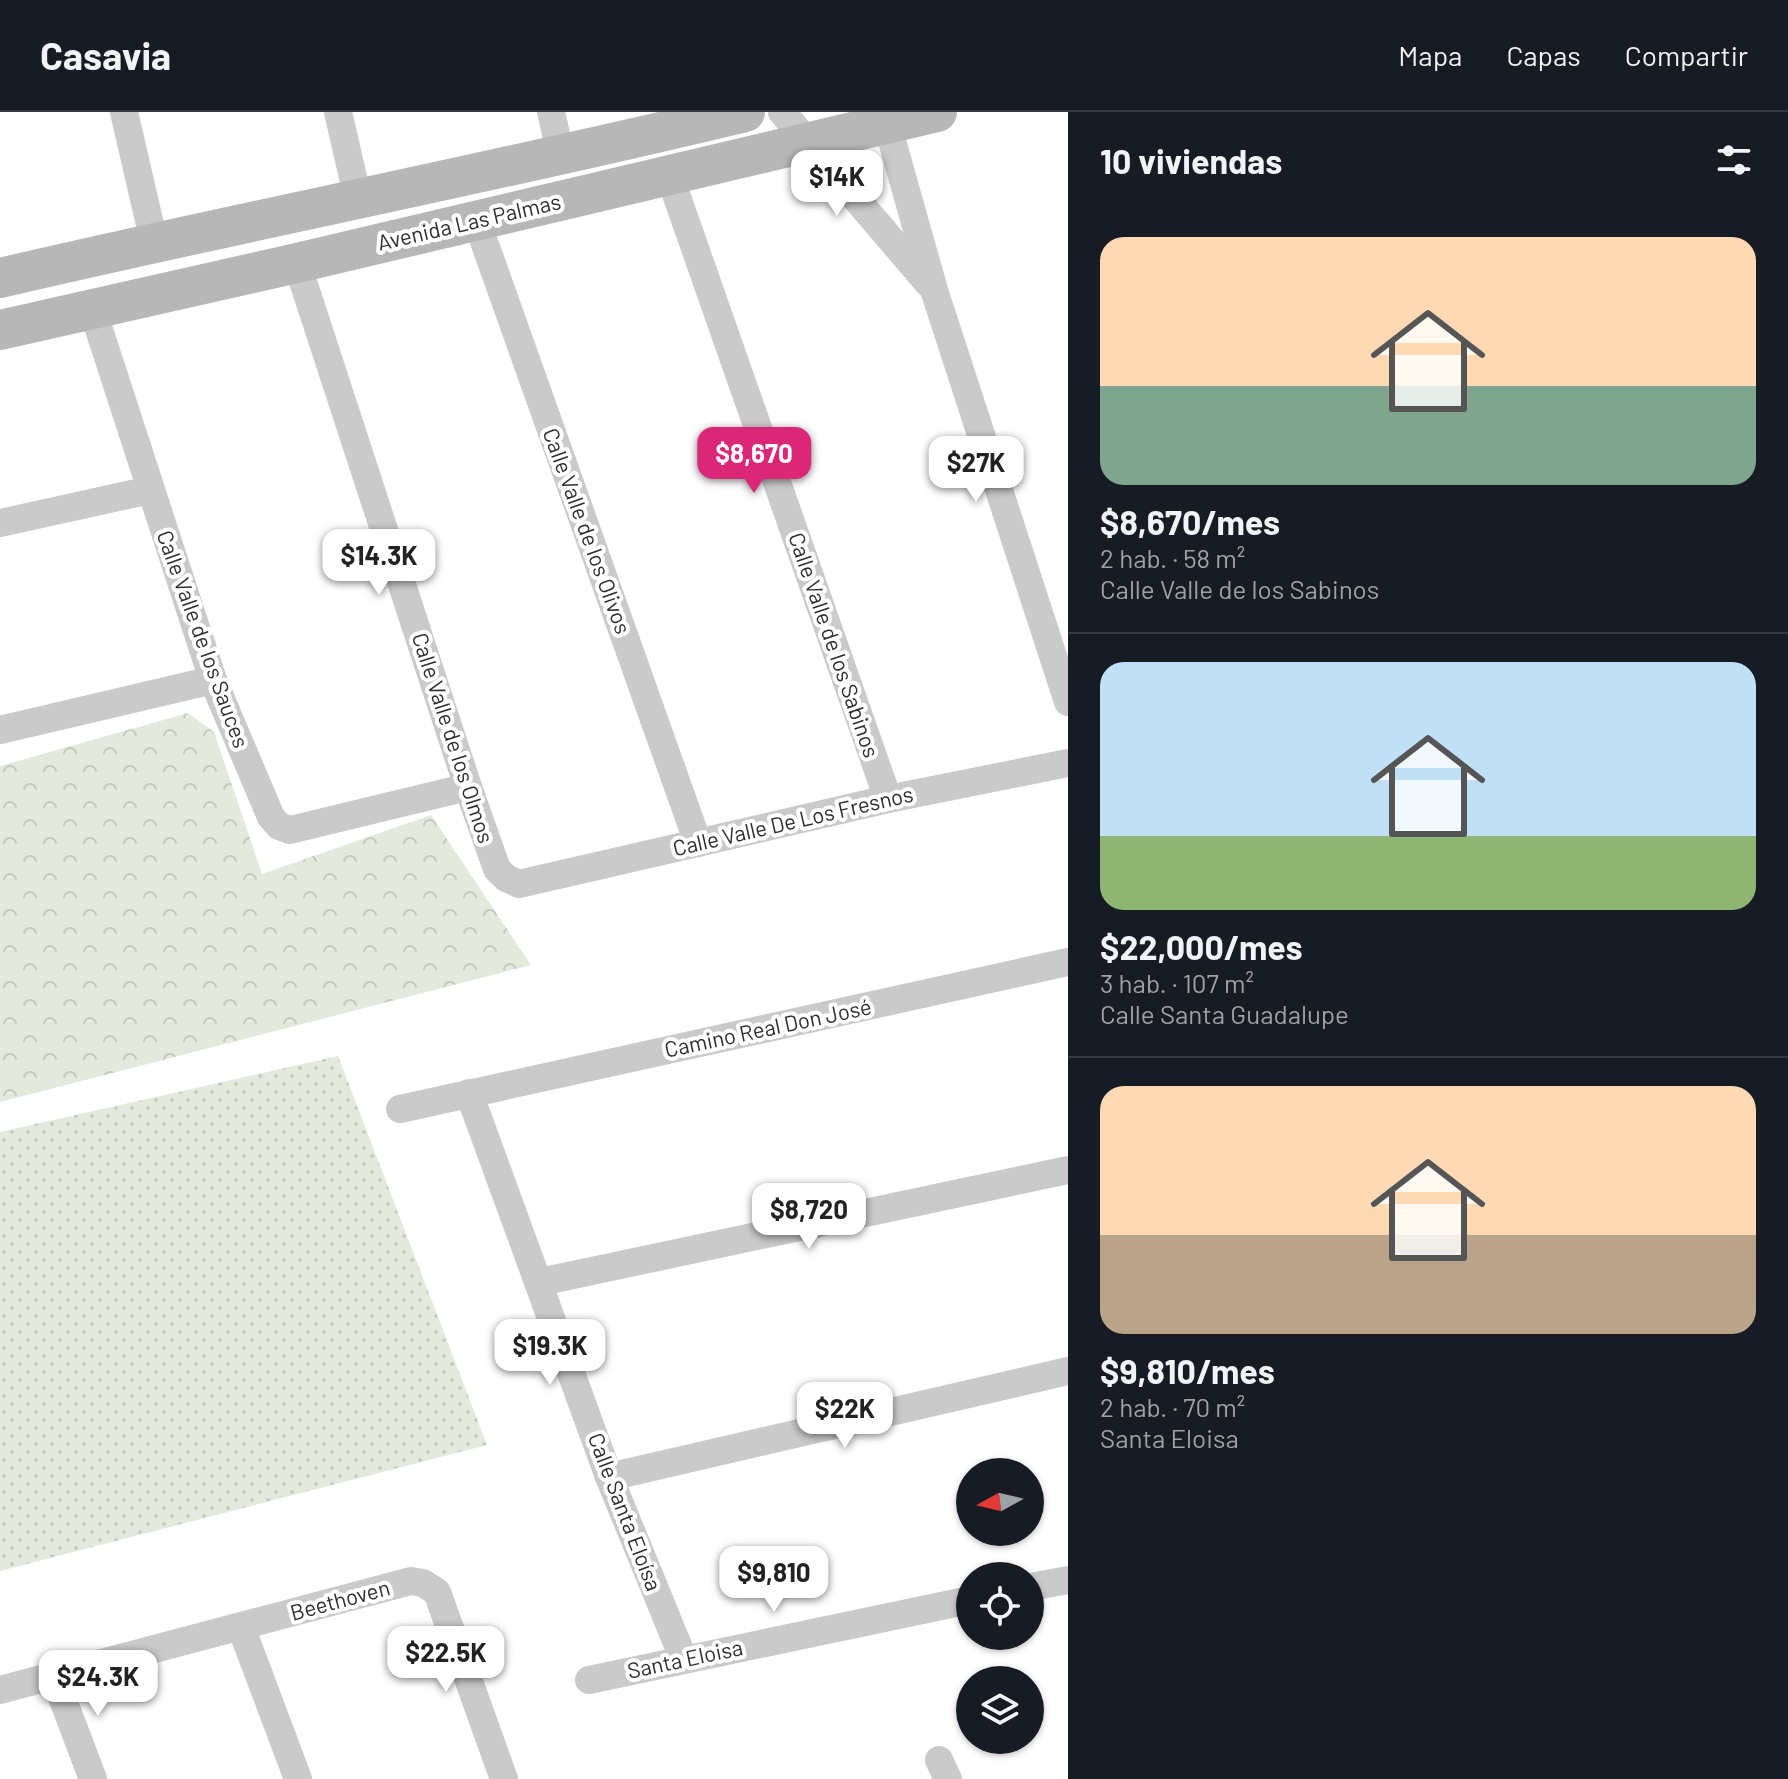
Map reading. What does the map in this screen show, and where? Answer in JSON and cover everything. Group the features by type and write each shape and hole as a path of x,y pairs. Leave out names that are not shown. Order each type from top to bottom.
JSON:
{"street":[{"path":"124,112 154,242"},
{"path":"338,112 358,199"},
{"path":"551,112 561,156"},
{"name":"Avenida Las Palmas","path":"0,278 154,242 561,156 745,112"},
{"name":"Avenida Las Palmas","path":"0,330 669,174 794,127 887,123 937,112"},
{"path":"887,123 934,290 1068,702"},
{"path":"794,127 934,290"},
{"name":"Calle Valle de los Sabinos","path":"669,174 888,799"},
{"name":"Calle Valle de los Olivos","path":"476,219 698,843"},
{"name":"Calle Valle de los Olmos","path":"297,263 497,869 519,884"},
{"name":"Calle Valle de los Sauces","path":"92,308 213,680 271,817 279,826 290,830 468,787"},
{"path":"0,523 150,490"},
{"path":"0,730 213,680"},
{"name":"Calle Valle De Los Fresnos","path":"519,884 888,799 1068,763"},
{"name":"Camino Real Don José","path":"400,1109 1068,962"},
{"name":"Calle Santa Eloísa","path":"469,1093 609,1477 684,1660"},
{"path":"540,1282 1068,1170"},
{"path":"609,1477 1068,1371"},
{"path":"1044,1584 1068,1580"},
{"name":"Beethoven","path":"0,1690 411,1581 423,1583 437,1592 504,1779"},
{"name":"Santa Eloisa","path":"589,1680 956,1603"},
{"path":"241,1627 298,1779"},
{"path":"54,1676 93,1779"}],"green space":[{"path":"188,713 214,732 262,874 431,815 531,965 0,1102 0,766"},
{"path":"338,1056 487,1445 0,1571 0,1132"}]}
